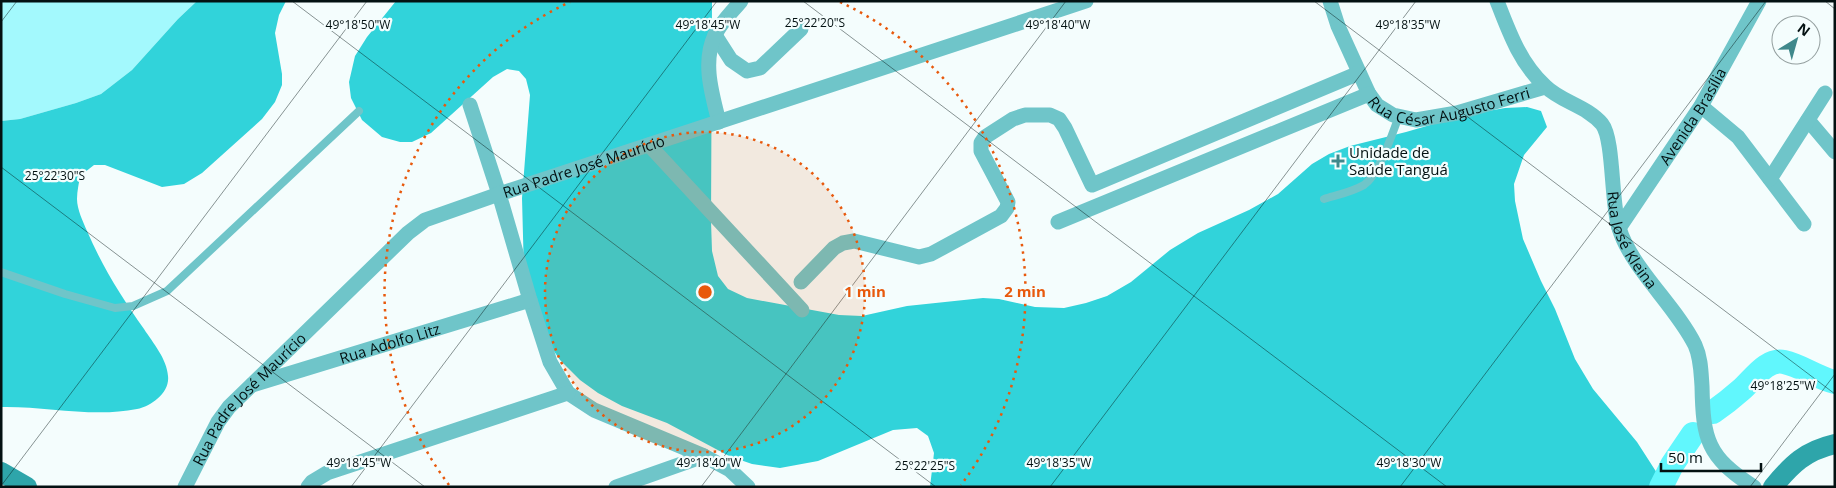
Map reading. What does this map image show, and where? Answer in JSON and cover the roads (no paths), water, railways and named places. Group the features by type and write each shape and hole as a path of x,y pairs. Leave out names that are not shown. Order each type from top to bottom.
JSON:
{"street":[{"path":"719,122 709,83 709,64 715,36 741,1"},
{"name":"Rua Padre José Maurício","path":"185,487 218,422 229,408 249,386 408,233 425,220 1086,1"},
{"name":"Rua César Augusto Ferri","path":"1330,1 1369,94 1377,105 1399,116 1416,120 1457,113 1545,87"},
{"name":"Rua José Kleina","path":"1497,1 1519,56 1545,87 1590,113 1602,124 1608,138 1613,196 1619,228 1630,252 1687,329 1696,348 1701,368 1703,422 1714,454 1728,469 1754,487"},
{"name":"Avenida Brasília","path":"1619,228 1701,106 1759,1"},
{"path":"715,36 731,60 747,71 760,68 801,29"},
{"path":"801,282 834,248 843,243 854,241 919,257 931,254 1001,216 1007,208 1008,202 981,151 981,143 984,137 1013,119 1026,115 1050,115 1059,119 1092,185 1359,74"},
{"path":"1770,179 1825,93"},
{"path":"1058,222 1369,94"},
{"path":"470,105 550,362 568,393 594,410 704,456 730,470 742,479 748,487"},
{"path":"1701,106 1732,130 1804,224"},
{"path":"1808,120 1835,152"},
{"path":"649,145 802,310"},
{"name":"Rua Adolfo Litz","path":"249,386 530,300"},
{"path":"308,487 312,482 327,473 568,393"},
{"path":"1773,487 1802,456 1835,444"},
{"path":"616,487 704,456"},
{"path":"1,472 27,487"}],"lane":[{"path":"1,272 65,294 115,308 133,306 167,291 359,111"},
{"path":"1324,199 1351,190 1369,181 1399,116"}],"waterway":[{"path":"1713,412 1738,393 1771,363 1784,362 1791,364 1835,382"},
{"path":"1661,487 1672,465 1693,434"}],"place":[{"name":"Unidade de Saúde Tanguá","path":"1338,161"}]}
